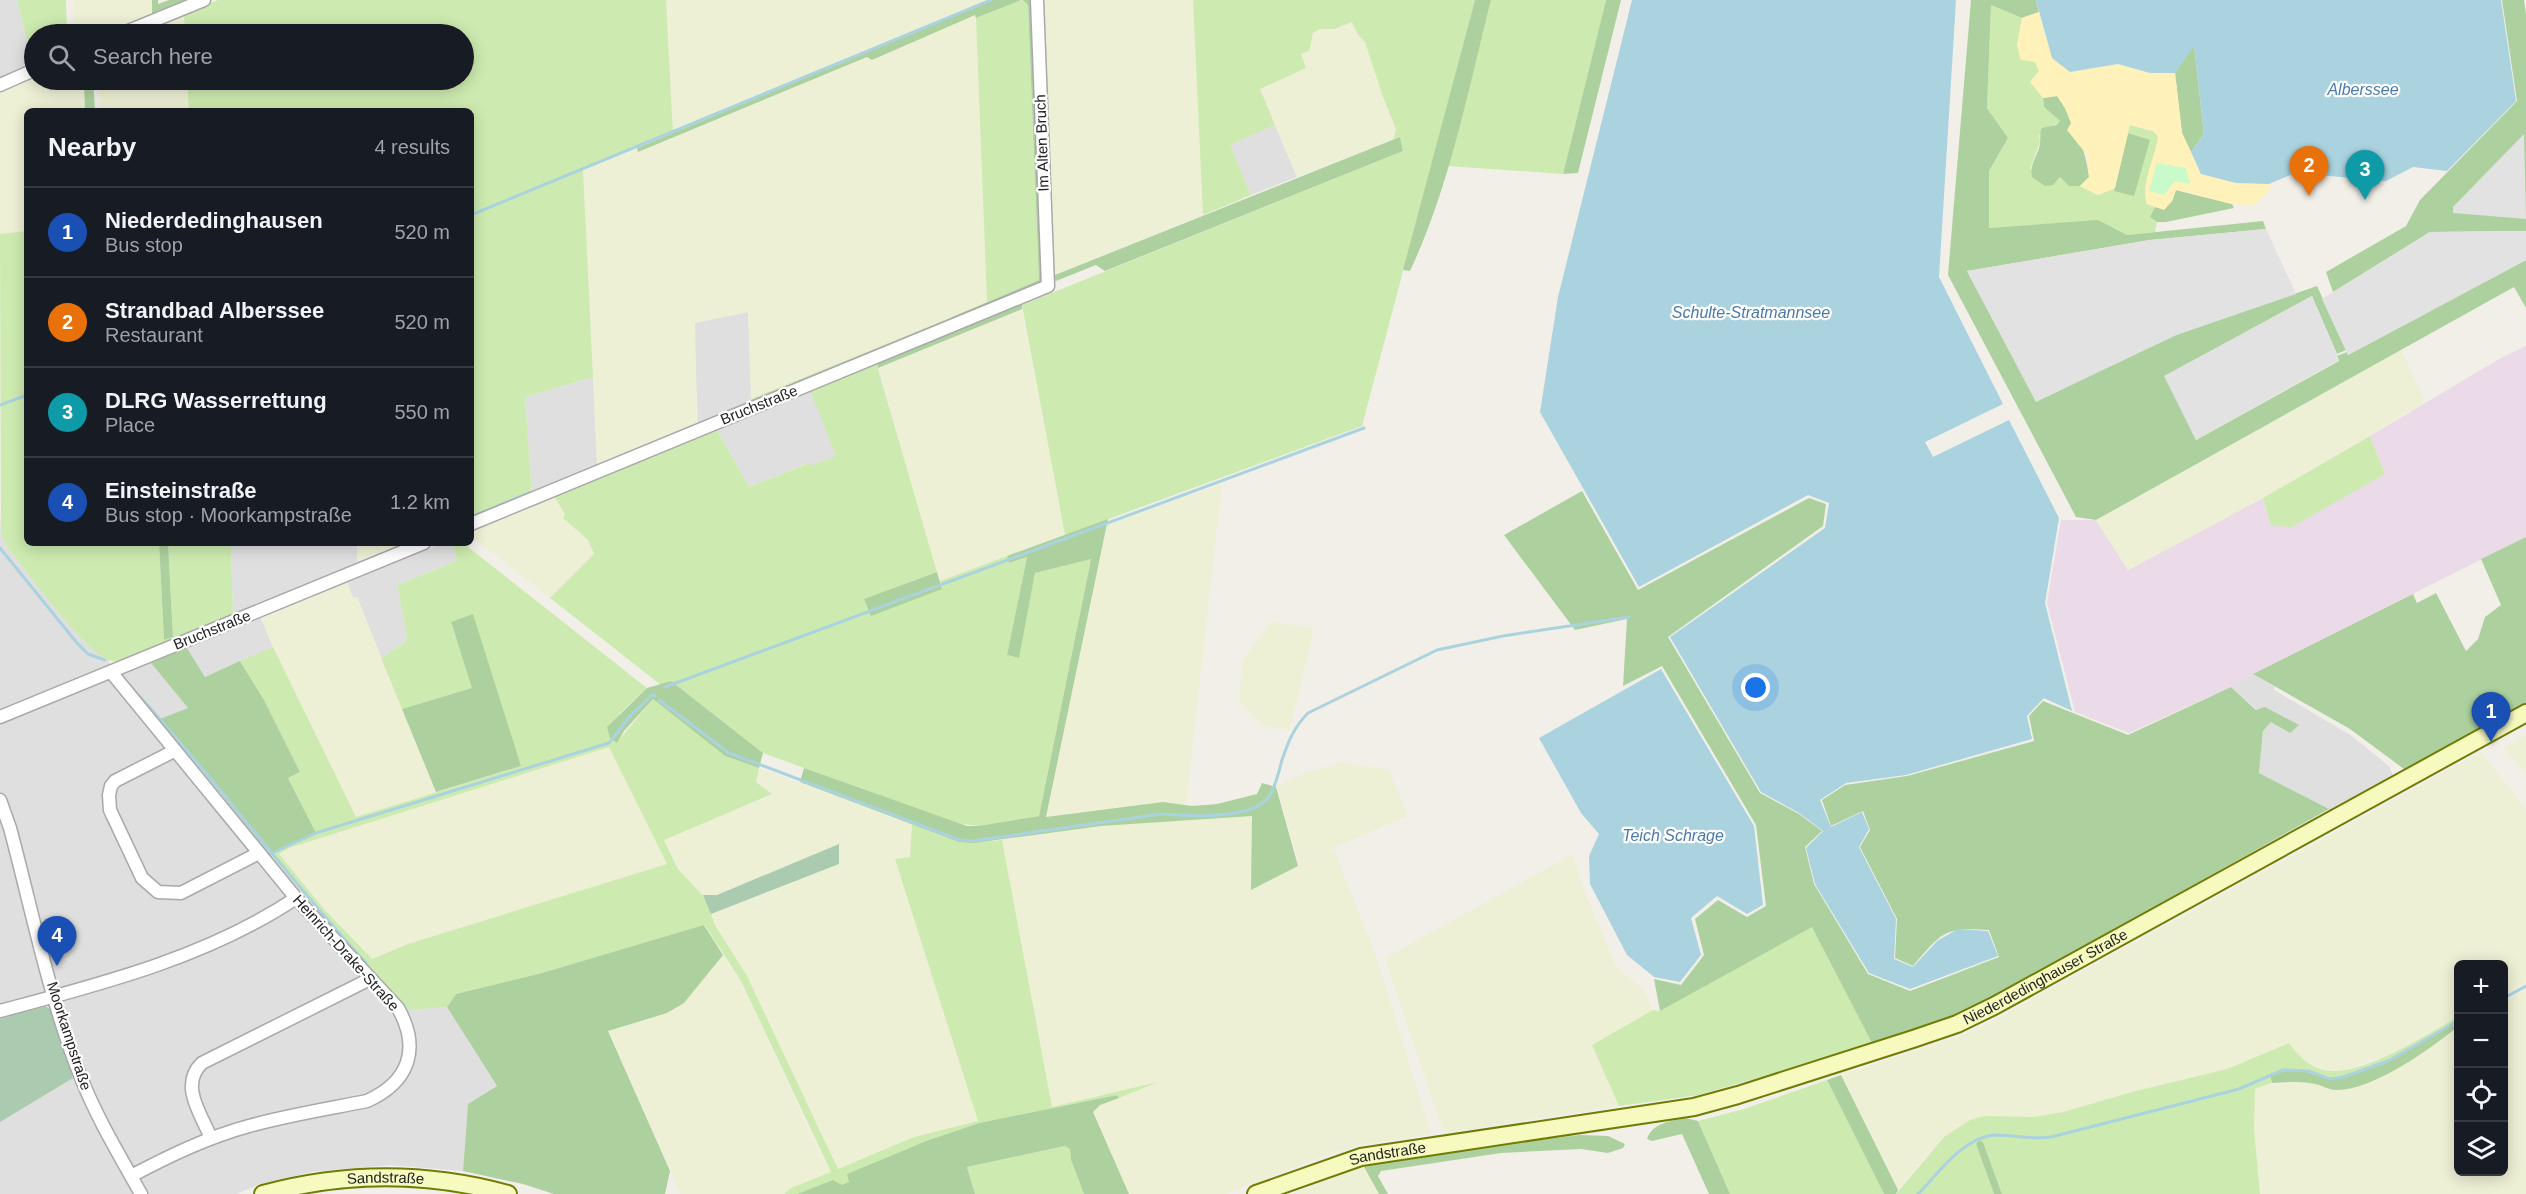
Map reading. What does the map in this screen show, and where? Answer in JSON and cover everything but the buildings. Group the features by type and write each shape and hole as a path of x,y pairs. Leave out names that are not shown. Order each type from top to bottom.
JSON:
{"main road":[{"name":"Niederdedinghauser Straße","path":"1522,1133 1705,1104 1749,1092 1957,1024 2005,1000 2526,713"},
{"name":"Sandstraße","path":"1256,1194 1361,1157 1522,1133"},
{"name":"Sandstraße","path":"264,1194 292,1186 387,1176 455,1181 508,1194"}],"street":[{"path":"145,24 204,0"},
{"name":"Im Alten Bruch","path":"1037,0 1048,286"},
{"path":"0,85 24,74"},
{"name":"Bruchstraße","path":"474,523 1048,286"},
{"name":"Bruchstraße","path":"0,717 417,546"},
{"name":"Heinrich-Drake-Straße","path":"111,672 296,898 398,1008 408,1026 408,1058 396,1082 382,1094 366,1101 249,1126 211,1138 171,1155 131,1176"},
{"path":"174,751 115,781 111,786 110,810 142,878 158,892 181,893 259,853"},
{"name":"Moorkampstraße","path":"0,800 5,830 81,1078 98,1119 141,1194"},
{"path":"0,1011 101,984 154,966 225,936 296,898"},
{"path":"211,1138 191,1093 192,1078 196,1069 370,979"}],"shaded area":[{"path":"0,0 17,0 24,28 24,72 0,82"},
{"path":"1275,125 1297,177 1251,195 1229,145"},
{"path":"2524,134 2526,219 2453,213 2453,207"},
{"path":"2266,229 2296,294 2176,335 2036,402 1967,271 2150,240"},
{"path":"2526,231 2526,260 2348,355 2322,299 2430,232"},
{"path":"2312,296 2339,360 2196,440 2164,376"},
{"path":"748,312 753,405 698,427 694,323"},
{"path":"2526,346 2526,537 2231,687 2129,733 2075,712 2047,603 2061,520 2096,520 2128,570 2263,498 2271,526 2385,474 2370,436 2499,359"},
{"path":"593,377 598,468 532,495 525,397"},
{"path":"811,391 837,456 810,467 808,463 749,487 717,430"},
{"path":"0,510 1,534 7,547 84,641 109,659 111,672 149,656 151,663 188,708 161,719 319,912 409,1010 447,1007 497,1086 468,1104 463,1171 389,1165 311,1172 260,1184 236,1194 0,1194"},
{"path":"231,546 357,546 358,566 233,617"},
{"path":"436,546 453,546 457,561 397,585 407,635 405,642 381,658 357,597 353,598 347,583"},
{"path":"261,618 273,647 205,677 187,648"},
{"path":"2253,674 2275,687 2274,690 2352,736 2390,767 2393,777 2333,812 2259,773 2263,731 2271,722 2231,687"}],"green space":[{"path":"17,0 66,0 67,24 24,24 24,28"},
{"path":"73,0 152,0 153,14 128,24 74,24"},
{"path":"152,0 158,0 158,4 169,0 199,0 140,24 128,24 152,14"},
{"path":"218,0 666,0 673,133 583,170 593,377 525,397 532,495 474,519 474,108 189,108 188,90 474,90 474,24 184,24 184,14"},
{"path":"666,0 991,0 673,133"},
{"path":"991,0 1021,0 976,18 975,15 872,60 867,57 638,152 637,148"},
{"path":"1021,0 1028,5 1039,280 987,302 976,18"},
{"path":"1022,0 1034,0 1044,281 1033,290 1035,299 1022,304 1022,309 878,368 877,360 953,329 952,317 1039,280 1028,5"},
{"path":"1039,0 1193,0 1203,215 1050,277"},
{"path":"1193,0 1475,0 1362,426 1065,535 1022,305 1403,151 1400,137 1393,140 1396,129 1365,42 1358,35 1352,22 1334,29 1320,29 1313,33 1309,51 1301,54 1306,68 1260,89 1275,125 1230,145 1251,195 1203,215"},
{"path":"1475,0 1491,0 1457,137 1424,239 1410,271 1403,270"},
{"path":"1491,0 1606,0 1563,174 1448,166"},
{"path":"1606,0 1621,0 1578,173 1563,174"},
{"path":"1971,0 2036,0 2039,12 2022,18 1991,5 1987,108 2008,138 1989,171 1989,228 2098,220 2127,235 2263,221 2266,229 2150,240 1967,271 2036,401 2176,335 2317,286 2346,350 2337,354 2312,296 2165,376 2196,440 2339,361 2337,356 2347,352 2348,355 2526,260 2526,308 2514,287 2096,520 2076,517 1948,275"},
{"path":"2502,0 2524,0 2526,15 2526,231 2430,232 2333,292 2326,272 2406,226 2420,200 2517,101"},
{"path":"1991,5 2022,18 2017,46 2035,62 2039,71 2031,82 2043,98 2044,107 2060,121 2039,135 2040,142 2030,169 2060,177 2069,186 2080,186 2098,195 2115,188 2115,191 2150,141 2128,133 2129,125 2153,131 2158,136 2145,196 2147,204 2155,207 2150,217 2157,222 2155,232 2127,235 2098,221 1989,228 1989,171 2008,138 1987,108"},
{"path":"184,14 184,24 159,24"},
{"path":"976,14 987,303 751,399 748,312 695,323 697,424 597,465 583,170 637,148 639,152 867,57 872,60"},
{"path":"1352,21 1358,35 1365,42 1396,129 1393,133 1393,140 1297,177 1260,89 1306,68 1301,54 1309,51 1313,33 1320,29 1334,29"},
{"path":"2194,45 2204,134 2191,152 2182,133 2175,73"},
{"path":"24,83 24,90 84,90 85,108 24,108 24,231 0,234 0,93"},
{"path":"84,90 94,90 95,108 85,108"},
{"path":"100,90 188,90 189,108 101,108"},
{"path":"2057,96 2073,124 2085,156 2089,177 2080,186 2069,186 2060,177 2053,185 2045,186 2032,177 2032,167 2039,147 2042,128 2056,125 2060,121 2044,107 2043,98"},
{"path":"2128,133 2150,140 2134,196 2114,191"},
{"path":"1400,137 1403,151 1105,271 1096,265 1056,281 1050,277"},
{"path":"2157,163 2186,168 2190,184 2175,181 2164,195 2149,191"},
{"path":"2176,190 2232,204 2234,208 2166,222 2157,222 2150,217 2155,207 2164,209 2172,201"},
{"path":"24,231 24,546 159,546 164,640 173,636 168,546 231,546 233,617 126,660 112,661 100,655 72,628 7,547 1,534 0,234"},
{"path":"1022,309 1065,535 940,581 878,368"},
{"path":"952,317 953,323 753,405 751,399"},
{"path":"2401,350 2426,402 2263,498 2128,570 2096,520"},
{"path":"877,360 937,572 865,599 942,589 940,581 1007,556 1009,563 1027,557 1007,655 1018,658 1035,573 1091,558 1039,816 978,826 955,823 763,753 671,681 661,685 550,598 594,554 588,540 563,518 565,514 554,496 717,430 749,487 809,463 810,466 836,456 809,388"},
{"path":"2370,436 2385,474 2292,527 2271,526 2263,498"},
{"path":"1222,484 1186,805 1163,802 1046,817 1107,525"},
{"path":"1582,491 1638,590 1809,498 1826,504 1823,526 1668,637 1760,793 1799,814 1822,831 1805,847 1814,884 1868,974 1910,991 1999,957 1989,930 1974,929 1945,934 1913,966 1895,958 1897,919 1860,847 1870,830 1863,811 1831,826 1822,800 1845,785 1907,776 2034,741 2029,716 2043,701 2128,735 2231,687 2256,710 2265,707 2299,725 2290,733 2271,722 2263,731 2259,773 2329,809 1977,1006 1929,1028 1873,1045 1812,927 1660,1011 1654,979 1681,985 1704,955 1695,919 1718,900 1747,917 1766,906 1756,825 1662,666 1623,686 1627,619 1575,630 1504,535"},
{"path":"554,496 566,514 563,518 588,540 594,554 550,598 474,538 474,530"},
{"path":"1108,519 1046,817 1163,802 1192,806 1217,804 1257,794 1262,783 1276,787 1298,866 1251,890 1252,816 1101,826 974,843 959,842 800,782 804,768 967,826 1039,816 1091,559 1035,573 1019,658 1007,655 1027,557 1009,563 1007,556"},
{"path":"2526,537 2526,707 2408,772 2350,729 2253,674 2413,594 2417,603 2436,593 2466,651 2478,639 2485,617 2501,605 2481,559"},
{"path":"159,546 168,546 173,637 164,640"},
{"path":"357,546 395,546 357,562"},
{"path":"453,546 467,546 647,688 619,714 617,742 653,699 725,756 759,768 756,782 772,794 664,840 678,869 706,899 715,925 747,976 838,1169 914,1137 978,1121 895,859 910,857 912,824 956,840 976,842 1002,840 1052,1107 1158,1082 1119,1098 1117,1095 979,1123 926,1141 847,1174 850,1182 841,1186 833,1180 797,1194 784,1194 791,1188 831,1172 741,981 705,925 542,973 456,994 447,1007 409,1010 319,912 270,854 316,833 288,778 300,772 264,700 240,661 273,647 356,817 521,766 451,623 473,688 402,709 381,658 405,642 407,635 397,585 457,561","holes":["609,747 667,864 408,944 372,959 324,909 279,854 289,848"]},
{"path":"937,572 942,589 871,616 864,599"},
{"path":"347,583 353,598 357,597 436,792 356,817 280,663 261,618"},
{"path":"473,614 521,766 436,792 402,709 472,688 451,622"},
{"path":"1272,621 1314,629 1290,730 1262,725 1239,701 1242,661"},
{"path":"187,648 205,677 240,661 264,700 300,772 288,778 316,833 270,854 160,719 188,708 151,663"},
{"path":"671,681 763,753 759,768 725,756 653,699 624,731 617,743 610,738 607,727 647,688"},
{"path":"2526,735 2526,774 2504,748"},
{"path":"610,746 668,864 408,944 372,960 324,909 279,854 289,848"},
{"path":"2481,752 2526,809 2526,982 2508,992 2508,960 2454,960 2454,1019 2384,1057 2340,1071 2329,1071 2308,1063 2289,1043 2227,1069 2132,1092 2063,1112 2033,1117 1984,1116 1970,1120 1930,1152 1898,1190 1841,1075 1963,1035"},
{"path":"1342,762 1389,770 1408,816 1333,848 1302,864 1334,849 1377,959 1431,1134 1360,1145 1326,1155 1226,1194 1129,1194 1093,1112 1100,1105 1150,1085 1052,1107 1002,840 1101,826 1253,816 1251,890 1299,865 1277,786 1304,773"},
{"path":"759,768 912,824 910,857 895,859 978,1121 914,1137 838,1169 833,1161 822,1132 711,914 838,864 839,844 717,896 703,895 682,874 664,839 772,795 756,781"},
{"path":"839,844 839,864 711,914 703,895 717,895"},
{"path":"1573,854 1581,883 1616,966 1643,989 1653,1010 1593,1045 1619,1106 1450,1132 1442,1128 1385,958"},
{"path":"704,925 723,955 684,1003 667,1013 608,1031 670,1171 665,1194 554,1194 523,1184 463,1171 468,1104 497,1086 447,1007 456,994 542,973"},
{"path":"1812,926 1873,1045 1698,1095 1619,1106 1592,1045 1653,1010 1660,1011"},
{"path":"723,955 741,981 819,1152 831,1172 791,1188 784,1194 681,1194 608,1030 667,1013 684,1003"},
{"path":"2526,989 2526,1194 2260,1194 2254,1129 2255,1088 2290,1082 2307,1082 2337,1090 2347,1089 2454,1028 2454,1176 2508,1176 2508,999"},
{"path":"45,1006 52,1010 73,1078 0,1122 0,1019"},
{"path":"2454,1019 2454,1028 2452,1025 2388,1061 2343,1077 2330,1079 2308,1071 2270,1075 2272,1083 2255,1089 2254,1129 2260,1194 2002,1194 1983,1142 1976,1144 1994,1194 1896,1194 1944,1137 1970,1120 1984,1116 2033,1117 2063,1112 2132,1092 2227,1069 2289,1043 2311,1065 2330,1071 2361,1066 2396,1052"},
{"path":"2452,1024 2454,1027 2454,1030 2430,1048 2399,1068 2350,1089 2336,1090 2307,1083 2272,1083 2270,1075 2296,1069 2330,1079 2343,1077 2388,1061"},
{"path":"1841,1075 1898,1190 1896,1194 1884,1194 1827,1080"},
{"path":"1827,1080 1884,1194 1730,1194 1698,1121 1744,1109"},
{"path":"1117,1095 1119,1098 1100,1105 1093,1112 1129,1194 1084,1194 1071,1160 1070,1149 1065,1146 967,1167 975,1194 797,1194 833,1180 842,1185 849,1182 847,1174 926,1141 979,1123"},
{"path":"1685,1118 1698,1121 1730,1194 1709,1194 1682,1134 1652,1141 1647,1139 1653,1129 1658,1126"},
{"path":"1580,1135 1608,1136 1625,1144 1623,1148 1608,1153 1581,1149 1501,1153 1381,1171 1378,1176 1388,1194 1379,1194 1363,1165 1404,1157"},
{"path":"1979,1140 1983,1142 2002,1194 1994,1194 1976,1144"},
{"path":"1065,1146 1070,1149 1071,1160 1084,1194 975,1194 967,1167"},
{"path":"1363,1165 1379,1194 1292,1194"}],"sand":[{"path":"2039,12 2044,33 2070,72 2118,64 2150,73 2175,73 2182,133 2201,174 2236,183 2269,184 2271,190 2254,205 2232,204 2176,190 2172,201 2164,210 2147,204 2145,188 2158,136 2153,131 2130,125 2115,188 2098,195 2080,186 2089,177 2087,155 2067,130 2071,123 2057,96 2043,98 2030,82 2039,71 2035,62 2021,60 2017,46 2022,18"}],"water":[{"name":"Schulte-Stratmannsee","path":"1632,0 1956,0 1939,277 2003,404 1925,442 1933,457 2009,420 2059,518 2045,603 2072,711 2044,698 2027,716 2032,739 1906,775 1846,783 1820,800 1831,827 1862,812 1869,829 1859,847 1896,919 1894,959 1913,967 1937,941 1958,929 1988,931 1998,956 1910,989 1869,973 1815,884 1806,848 1823,831 1799,813 1761,792 1670,637 1825,528 1829,503 1808,495 1639,587 1540,412 1558,297"},
{"name":"Alberssee","path":"2036,0 2501,0 2516,101 2447,171 2413,167 2386,181 2295,173 2269,184 2236,183 2201,174 2191,152 2204,134 2194,46 2175,73 2150,73 2118,64 2070,72 2052,58"},
{"name":"Teich Schrage","path":"1661,669 1754,826 1763,905 1747,914 1717,896 1691,918 1701,955 1680,982 1654,977 1627,955 1590,884 1589,856 1599,834 1581,813 1539,738"}],"waterway":[{"path":"474,214 991,0"},
{"path":"0,405 24,396"},
{"path":"665,687 1364,428"},
{"path":"474,516 529,493"},
{"path":"360,563 401,546"},
{"path":"0,548 77,643 88,654 105,660"},
{"path":"659,700 729,753 960,840 972,841 1161,814 1203,816 1236,813 1250,809 1262,803 1270,795 1289,741 1308,713 1437,650 1503,636 1629,617"},
{"path":"130,686 366,963"},
{"path":"270,854 316,833 609,743 630,716 652,695 655,696"},
{"path":"2508,996 2526,986"},
{"path":"1918,1194 1952,1157 1983,1137 1995,1135 2051,1137 2239,1089 2283,1070 2308,1071 2330,1079 2343,1077 2388,1061 2454,1023"}],"place":[{"name":"Strandbad Alberssee","path":"2309,196"},
{"name":"DLRG Wasserrettung","path":"2365,200"},
{"name":"Niederdedinghausen","path":"2491,742"},
{"name":"Einsteinstraße","path":"57,966"}]}
